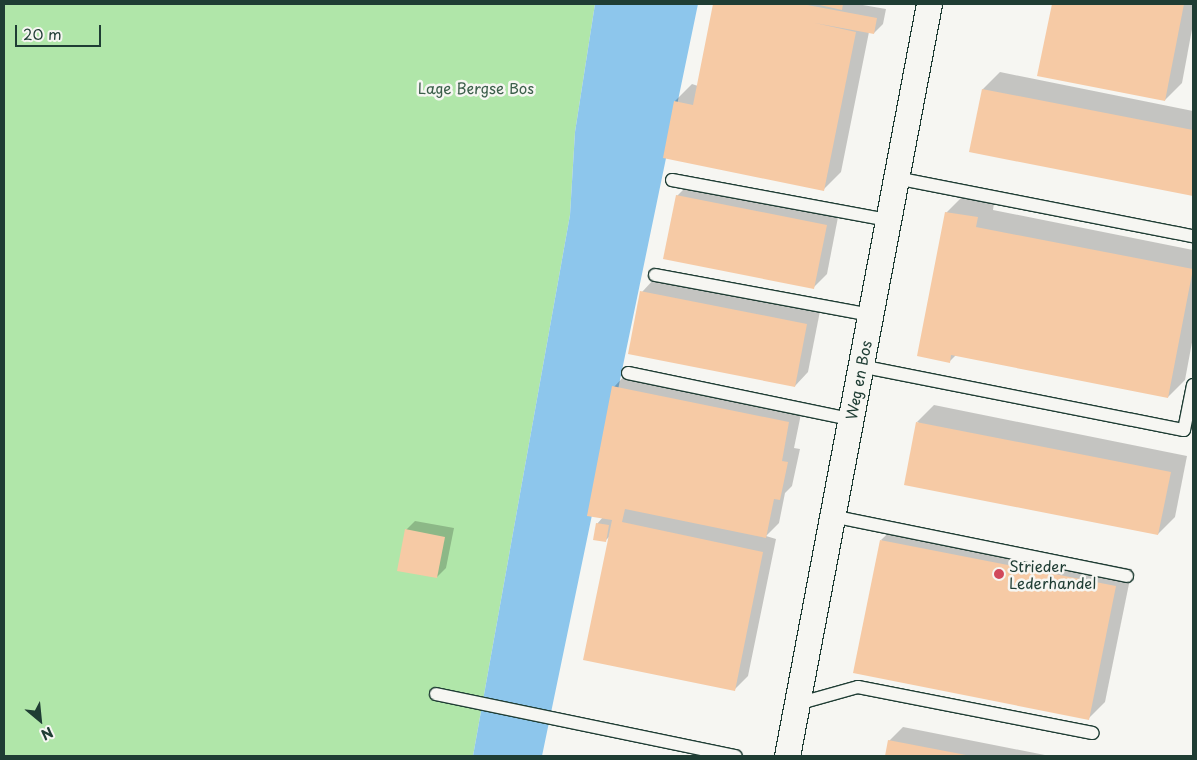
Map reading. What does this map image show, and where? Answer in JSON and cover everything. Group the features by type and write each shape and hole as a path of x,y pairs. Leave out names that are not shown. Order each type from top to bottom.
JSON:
{"street":[{"name":"Weg en Bos","path":"787,756 929,4"}],"lane":[{"path":"896,178 1193,236"},
{"path":"672,180 888,220"},
{"path":"655,275 870,315"},
{"path":"860,366 1184,430 1193,385"},
{"path":"628,373 850,419"},
{"path":"832,516 1127,576"},
{"path":"797,704 858,687 1093,733"},
{"path":"436,694 736,756"}],"green space":[{"name":"Lage Bergse Bos","path":"4,4 595,4 575,132 570,215 473,756 4,756"}],"water":[{"path":"595,4 698,4 542,756 473,756 570,215 575,132"}],"building":[{"path":"713,4 802,4 877,18 874,34 815,23 856,32 824,191 663,158 674,101 693,105"},
{"path":"815,4 843,4 842,10"},
{"path":"1052,4 1184,4 1165,101 1037,76"},
{"path":"982,89 1193,130 1193,196 969,152"},
{"path":"676,195 827,225 814,289 663,259"},
{"path":"945,212 978,217 976,227 1193,269 1168,398 951,355 950,363 917,356"},
{"path":"640,291 807,324 795,387 628,354"},
{"path":"612,386 789,422 782,461 788,462 780,500 774,499 766,538 625,509 622,522 763,552 735,691 583,660 612,520 587,516"},
{"path":"916,422 1171,472 1158,535 904,485"},
{"path":"596,523 609,525 606,542 593,540"},
{"path":"405,529 445,537 437,578 397,571"},
{"path":"880,540 1116,586 1089,720 853,673"},
{"path":"888,740 966,755 966,756 885,756"}],"place":[{"name":"Strieder Lederhandel","path":"999,574"}]}
